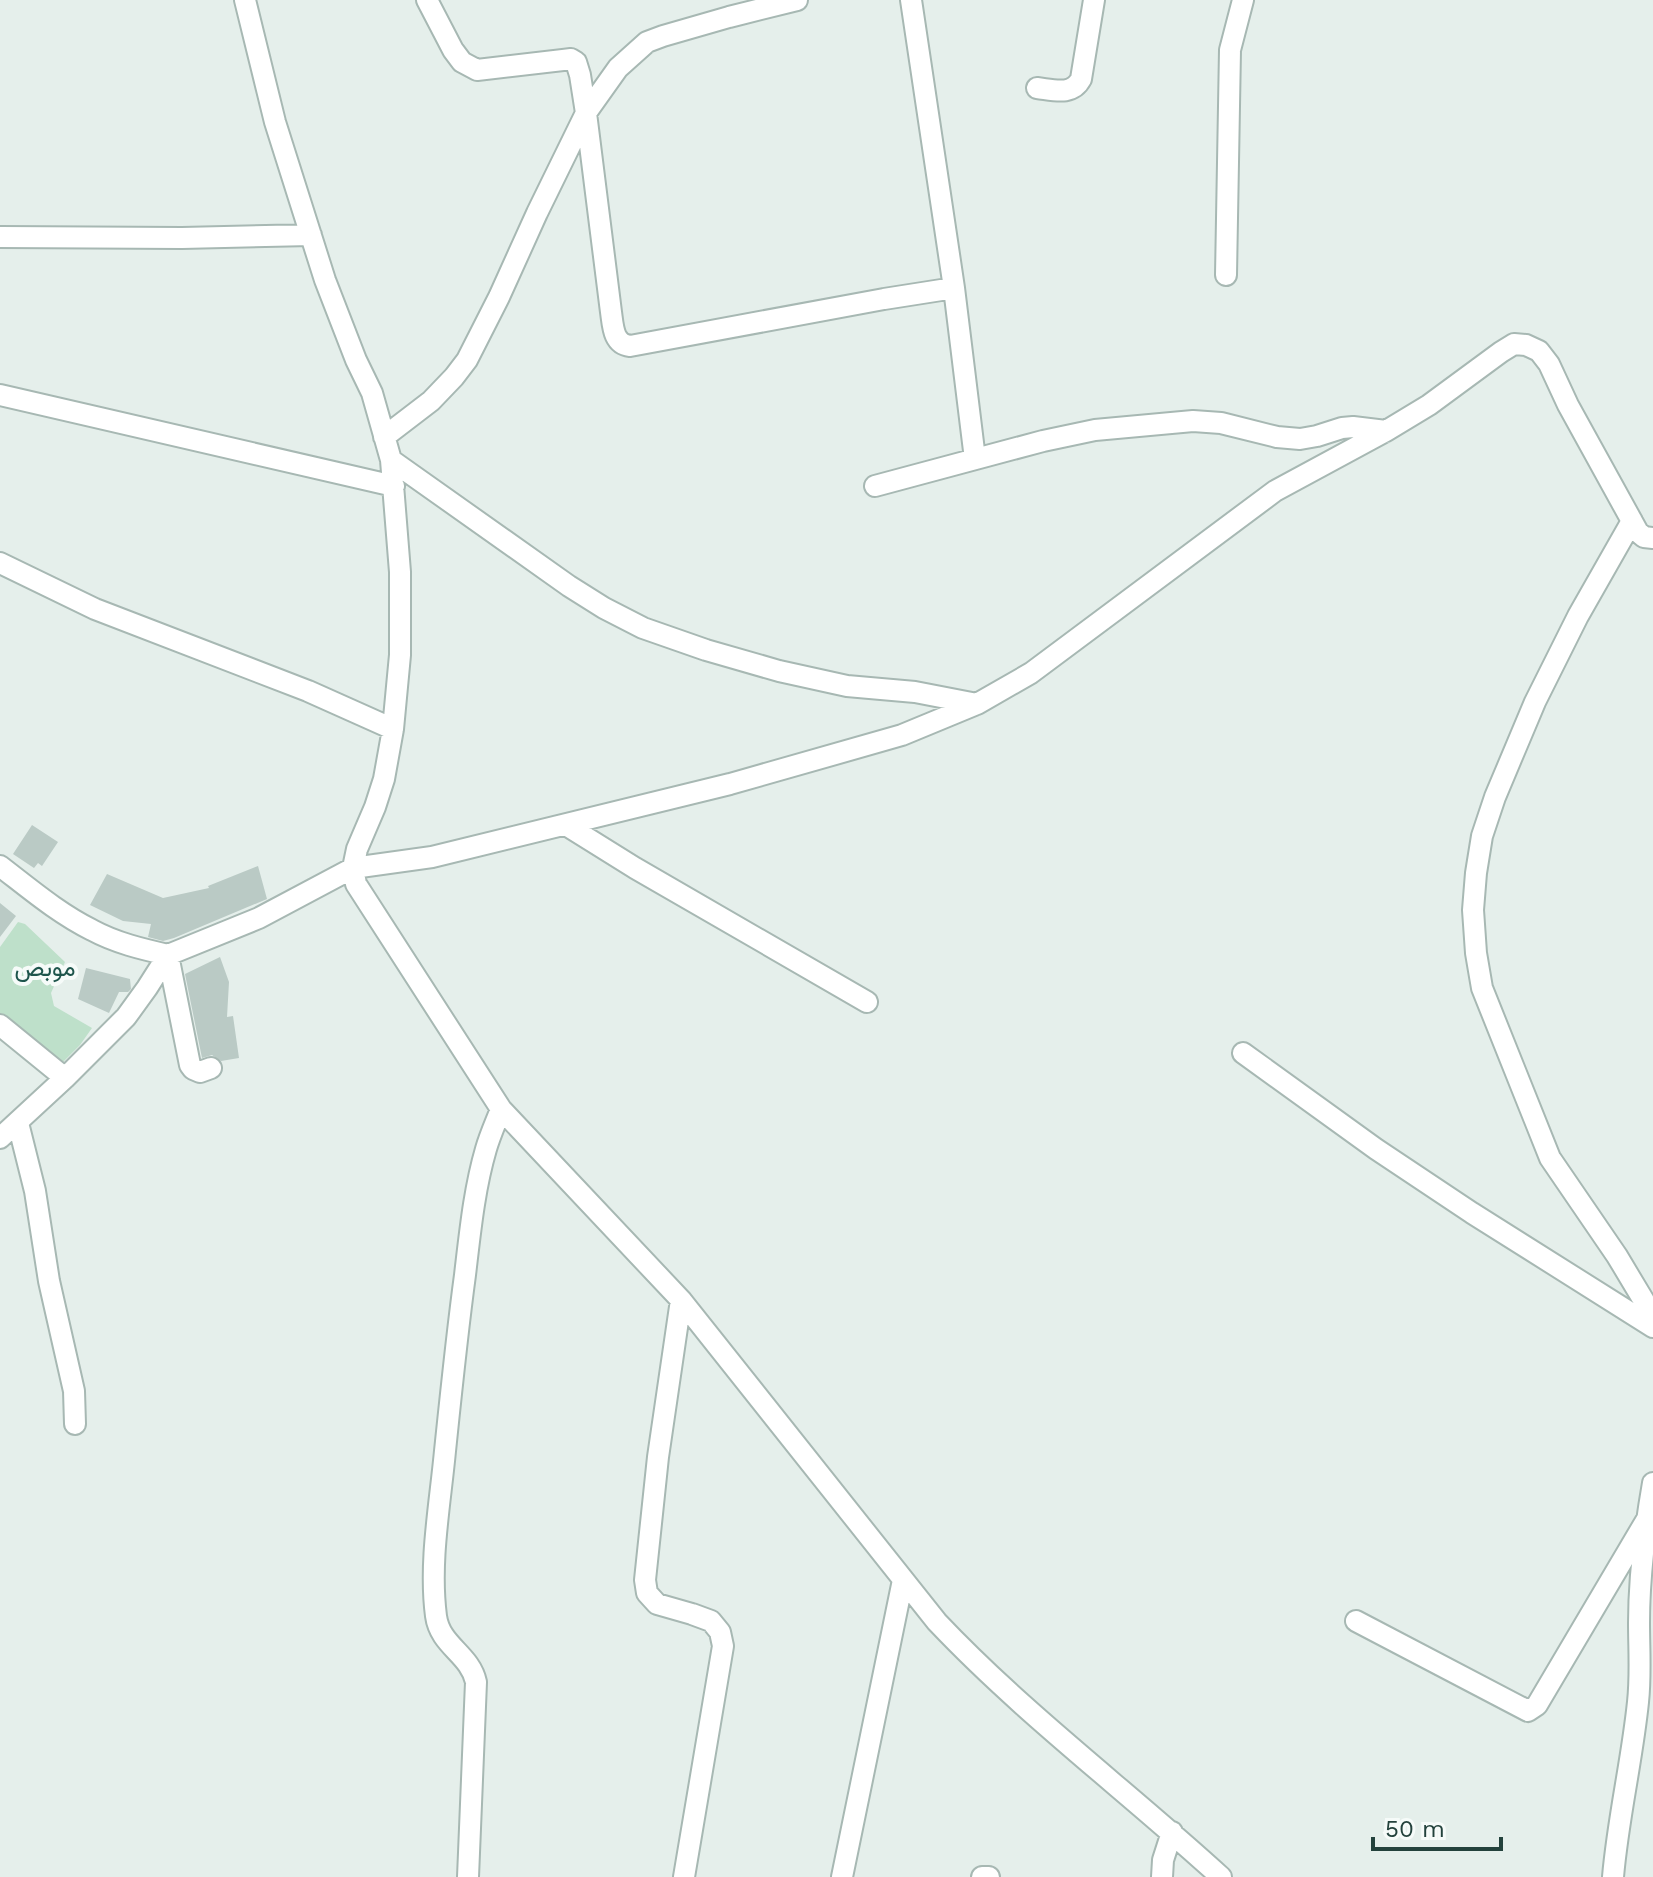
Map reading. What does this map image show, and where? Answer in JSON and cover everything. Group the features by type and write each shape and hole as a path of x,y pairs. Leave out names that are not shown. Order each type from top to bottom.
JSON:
{"street":[{"path":"245,0 275,122 335,308 372,393 391,460 400,572 400,655 393,729 384,779 357,849 353,868 356,884 501,1109 681,1300 937,1622 975,1662 1221,1877"},
{"path":"427,0 453,50 462,62 477,70 571,59 576,62 586,113 614,332 623,345 954,288"},
{"path":"384,437 431,401 467,360 586,113 618,68 647,42 797,0"},
{"path":"911,0 954,288 975,459"},
{"path":"1037,88 1068,91 1077,87 1094,0"},
{"path":"1226,275 1230,50 1243,0"},
{"path":"0,237 311,235"},
{"path":"0,1138 126,1017 168,955 259,918 353,868 432,857 730,784 902,735 977,704 1043,664 1275,491 1429,405 1514,344 1539,351 1549,364 1568,405 1638,532 1644,537 1653,538"},
{"path":"0,395 394,486"},
{"path":"875,486 1095,430 1193,421 1221,423 1277,437 1300,439 1353,427 1386,431"},
{"path":"391,460 569,586 643,628 779,671 847,686 915,692 977,704"},
{"path":"1632,521 1553,665 1495,797 1482,836 1473,910 1482,988 1550,1158 1617,1256 1644,1301 1653,1326"},
{"path":"0,563 95,609 308,691 393,729"},
{"path":"566,825 867,1002"},
{"path":"0,866 61,913 94,932 168,955"},
{"path":"168,955 190,1065 200,1072 211,1068"},
{"path":"0,1025 65,1078"},
{"path":"1243,1053 1460,1205 1653,1326"},
{"path":"468,1877 476,1682 468,1662 441,1632 434,1597 456,1341 477,1183 486,1147 501,1109"},
{"path":"18,1123 35,1191 49,1281 74,1391 75,1424"},
{"path":"681,1300 658,1457 645,1580 647,1593 657,1604 711,1621 720,1632 723,1646 684,1877"},
{"path":"1613,1877 1638,1703 1643,1552 1653,1483"},
{"path":"1356,1621 1528,1711 1537,1705 1647,1519"},
{"path":"842,1877 903,1580"},
{"path":"1162,1877 1163,1860 1172,1832"},
{"path":"982,1877 989,1877"}],"green space":[{"path":"18,922 25,924 65,962 51,993 54,1006 92,1028 61,1064 0,1020 0,947"}],"building":[{"path":"32,825 58,842 42,866 38,863 34,868 13,854"},
{"path":"258,866 267,899 163,941 148,937 151,924 123,921 90,905 107,874 163,898 209,888"},
{"path":"0,903 16,916 0,937"},
{"path":"220,957 229,982 227,1017 233,1016 239,1058 221,1061 212,1055 202,1058 185,974"},
{"path":"86,968 130,979 131,989 119,992 109,1013 78,999"}],"district":[{"name":"موبص","path":"45,968"}]}
